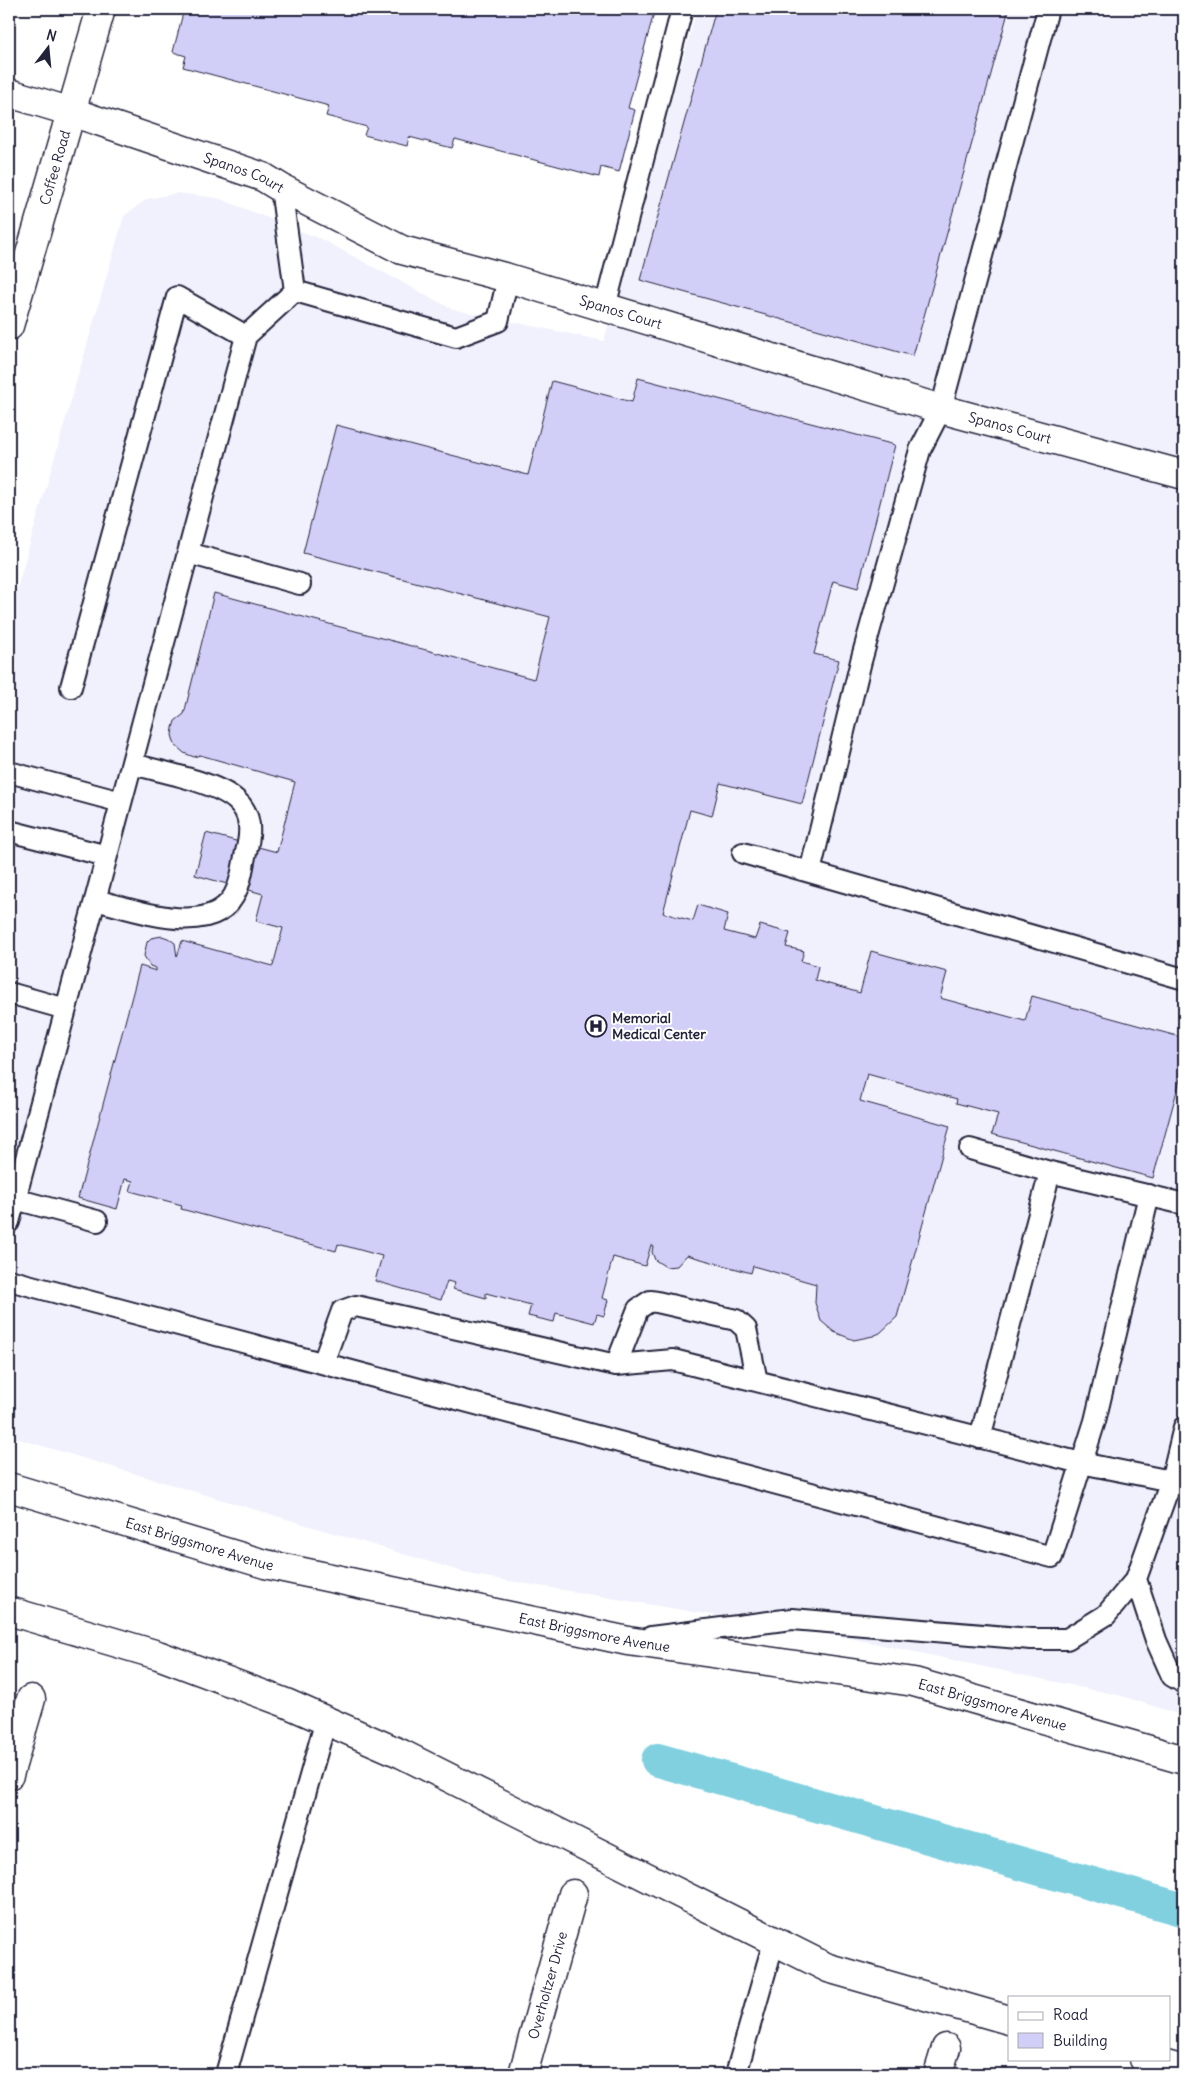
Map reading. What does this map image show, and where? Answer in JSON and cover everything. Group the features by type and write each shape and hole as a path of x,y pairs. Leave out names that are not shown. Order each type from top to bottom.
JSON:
{"main road":[{"name":"Coffee Road","path":"9,326 101,9"},
{"name":"Spanos Court","path":"9,93 72,112 263,177 402,250 508,278 941,409 1184,475"},
{"name":"East Briggsmore Avenue","path":"9,1487 265,1564 628,1641 914,1682 1184,1760"},
{"path":"9,1611 158,1655 326,1720 402,1754 828,1968 1008,2020"},
{"path":"9,1775 31,1699"},
{"name":"Overholtzer Drive","path":"523,2074 573,1894"},
{"path":"938,2074 946,2048"},
{"path":"1147,2060 1184,2070"}],"lane":[{"path":"605,307 682,9"},
{"path":"810,872 861,661 917,459 941,409 1048,9"},
{"path":"281,188 295,291"},
{"path":"295,291 456,336 498,321 508,278"},
{"path":"9,1222 246,336 295,291"},
{"path":"71,687 177,297 246,336"},
{"path":"188,553 300,584"},
{"path":"95,900 178,919 196,919 221,910 237,890 250,827 249,817 236,800 212,787 132,764"},
{"path":"9,772 121,802"},
{"path":"9,831 107,856"},
{"path":"743,853 1184,979"},
{"path":"9,993 66,1009"},
{"path":"970,1149 1050,1172 1184,1204"},
{"path":"980,1438 1050,1172"},
{"path":"9,1280 1052,1557 1095,1421 1149,1195"},
{"path":"15,1198 97,1221"},
{"path":"616,1365 638,1308 650,1301 736,1320 741,1323 746,1329 757,1381"},
{"path":"323,1363 342,1311 356,1306 616,1365 673,1360 1081,1463 1178,1484"},
{"path":"628,1641 792,1619 1031,1639 1067,1639 1106,1615 1136,1579 1178,1484 1184,1427"},
{"path":"1136,1579 1156,1640 1172,1676 1184,1684"},
{"path":"226,2074 326,1720"},
{"path":"736,2074 774,1941"},
{"path":"1137,2074 1143,2060"}],"shaded area":[{"name":"Memorial Medical Center","path":"697,9 1184,9 1184,1716 1122,1696 849,1638 473,1575 9,1436 9,616 124,216 147,199 178,193 218,198 323,240 452,309 604,341"}],"building":[{"path":"184,9 655,9 628,108 635,110 619,172 601,167 599,177 455,139 452,148 409,137 407,146 364,135 367,127 326,116 329,106 183,67 186,56 173,52"},
{"path":"716,9 1009,9 913,356 640,280"},
{"path":"638,378 895,445 858,588 833,581 814,654 839,660 802,804 720,783 712,816 690,810 663,913 693,921 698,905 728,914 724,931 755,939 760,925 790,933 786,947 804,951 801,961 818,966 815,980 860,993 871,951 947,972 940,998 1025,1021 1032,996 1184,1038 1184,1065 1153,1178 992,1134 998,1114 956,1103 957,1099 867,1074 860,1101 950,1126 897,1317 880,1333 854,1340 834,1332 821,1321 815,1303 816,1284 753,1266 751,1273 687,1255 677,1266 666,1267 655,1260 652,1252 653,1246 651,1245 645,1266 613,1257 602,1298 608,1300 604,1316 597,1314 594,1323 556,1313 554,1322 528,1316 531,1305 486,1293 486,1298 453,1289 455,1283 447,1281 441,1300 375,1281 382,1256 338,1244 336,1251 181,1209 182,1205 130,1191 133,1181 125,1179 117,1209 78,1198 140,966 156,971 156,968 150,966 144,956 147,942 151,938 162,936 168,938 175,943 177,957 182,941 273,966 283,928 256,921 263,894 195,875 206,833 277,852 295,782 200,755 194,757 184,753 175,745 172,735 173,728 175,721 184,714 214,593 534,679 550,617 303,553 336,425 528,475 552,381 632,402"}],"waterway":[{"path":"658,1760 1184,1910"}],"place":[{"name":"Memorial Medical Center","path":"596,1026"}]}
